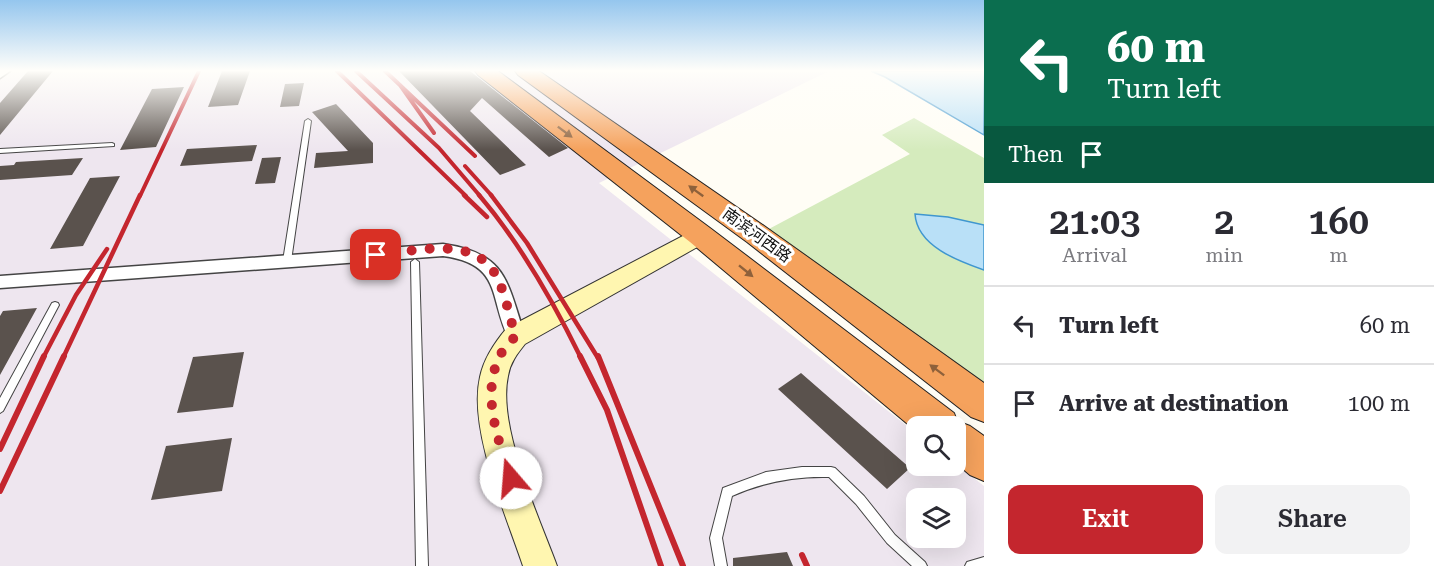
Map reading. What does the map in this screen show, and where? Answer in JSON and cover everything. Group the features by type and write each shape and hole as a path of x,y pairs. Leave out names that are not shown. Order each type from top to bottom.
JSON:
{"highway":[{"name":"南滨河西路","path":"520,97 700,235 927,416"},
{"name":"南滨河西路","path":"562,97 757,235 984,405"},
{"path":"966,447 984,461"}],"street":[{"path":"540,566 496,434 492,405 492,381 501,354 516,336 700,235"},
{"path":"0,282 443,249 465,251 492,269 500,285 516,336"}],"lane":[{"path":"287,261 308,121"},
{"path":"0,151 112,145"},
{"path":"415,262 422,566"},
{"path":"0,408 56,305"},
{"path":"721,566 716,538 727,492 758,478 805,471 831,472 860,500 891,539 921,566"},
{"path":"971,566 984,563"}],"shaded area":[{"path":"0,97 775,97 599,183 906,425 906,476 966,476 966,472 984,486 984,566 0,566"}],"green space":[{"path":"914,118 984,158 984,382 767,230 910,154 882,135"}],"water":[{"path":"920,97 984,97 984,135"},
{"path":"915,214 948,217 984,225 984,270 940,251 923,235 917,225"}],"building":[{"path":"5,97 31,97 0,135 0,103"},
{"path":"148,97 179,97 156,147 120,150"},
{"path":"212,97 241,97 238,105 208,107"},
{"path":"282,97 301,97 299,106 280,107"},
{"path":"425,97 504,97 568,148 549,157 482,98 470,111 526,165 500,175"},
{"path":"336,104 373,143 373,163 314,168 316,153 348,151 312,112"},
{"path":"257,145 252,161 180,166 187,149"},
{"path":"281,157 275,183 255,184 262,158"},
{"path":"83,158 72,175 0,180 0,166 14,165 16,162"},
{"path":"120,176 83,246 50,249 90,178"},
{"path":"37,308 0,375 0,316 3,311"},
{"path":"244,352 233,407 177,413 193,357"},
{"path":"801,373 906,465 906,472 887,489 778,389"},
{"path":"232,438 222,491 151,500 166,446"},
{"path":"787,552 793,566 733,566 733,558"}],"railway":[{"path":"140,196 187,97"},
{"path":"364,97 466,196"},
{"path":"384,97 439,148 480,196"},
{"path":"409,97 434,133"},
{"path":"413,97 475,156"},
{"path":"465,166 492,196"},
{"path":"63,358 140,195"},
{"path":"464,195 487,217"},
{"path":"479,195 535,273 581,358"},
{"path":"491,195 527,243 598,358"},
{"path":"44,357 76,295 107,249"},
{"path":"0,491 64,356"},
{"path":"598,356 683,566"},
{"path":"0,449 44,357"},
{"path":"581,358 607,410 661,566"},
{"path":"802,555 807,566"}],"route":[{"path":"376,255 443,249 465,251 492,269 500,285 516,336 501,354 492,381 492,405 496,434 511,478"}]}
